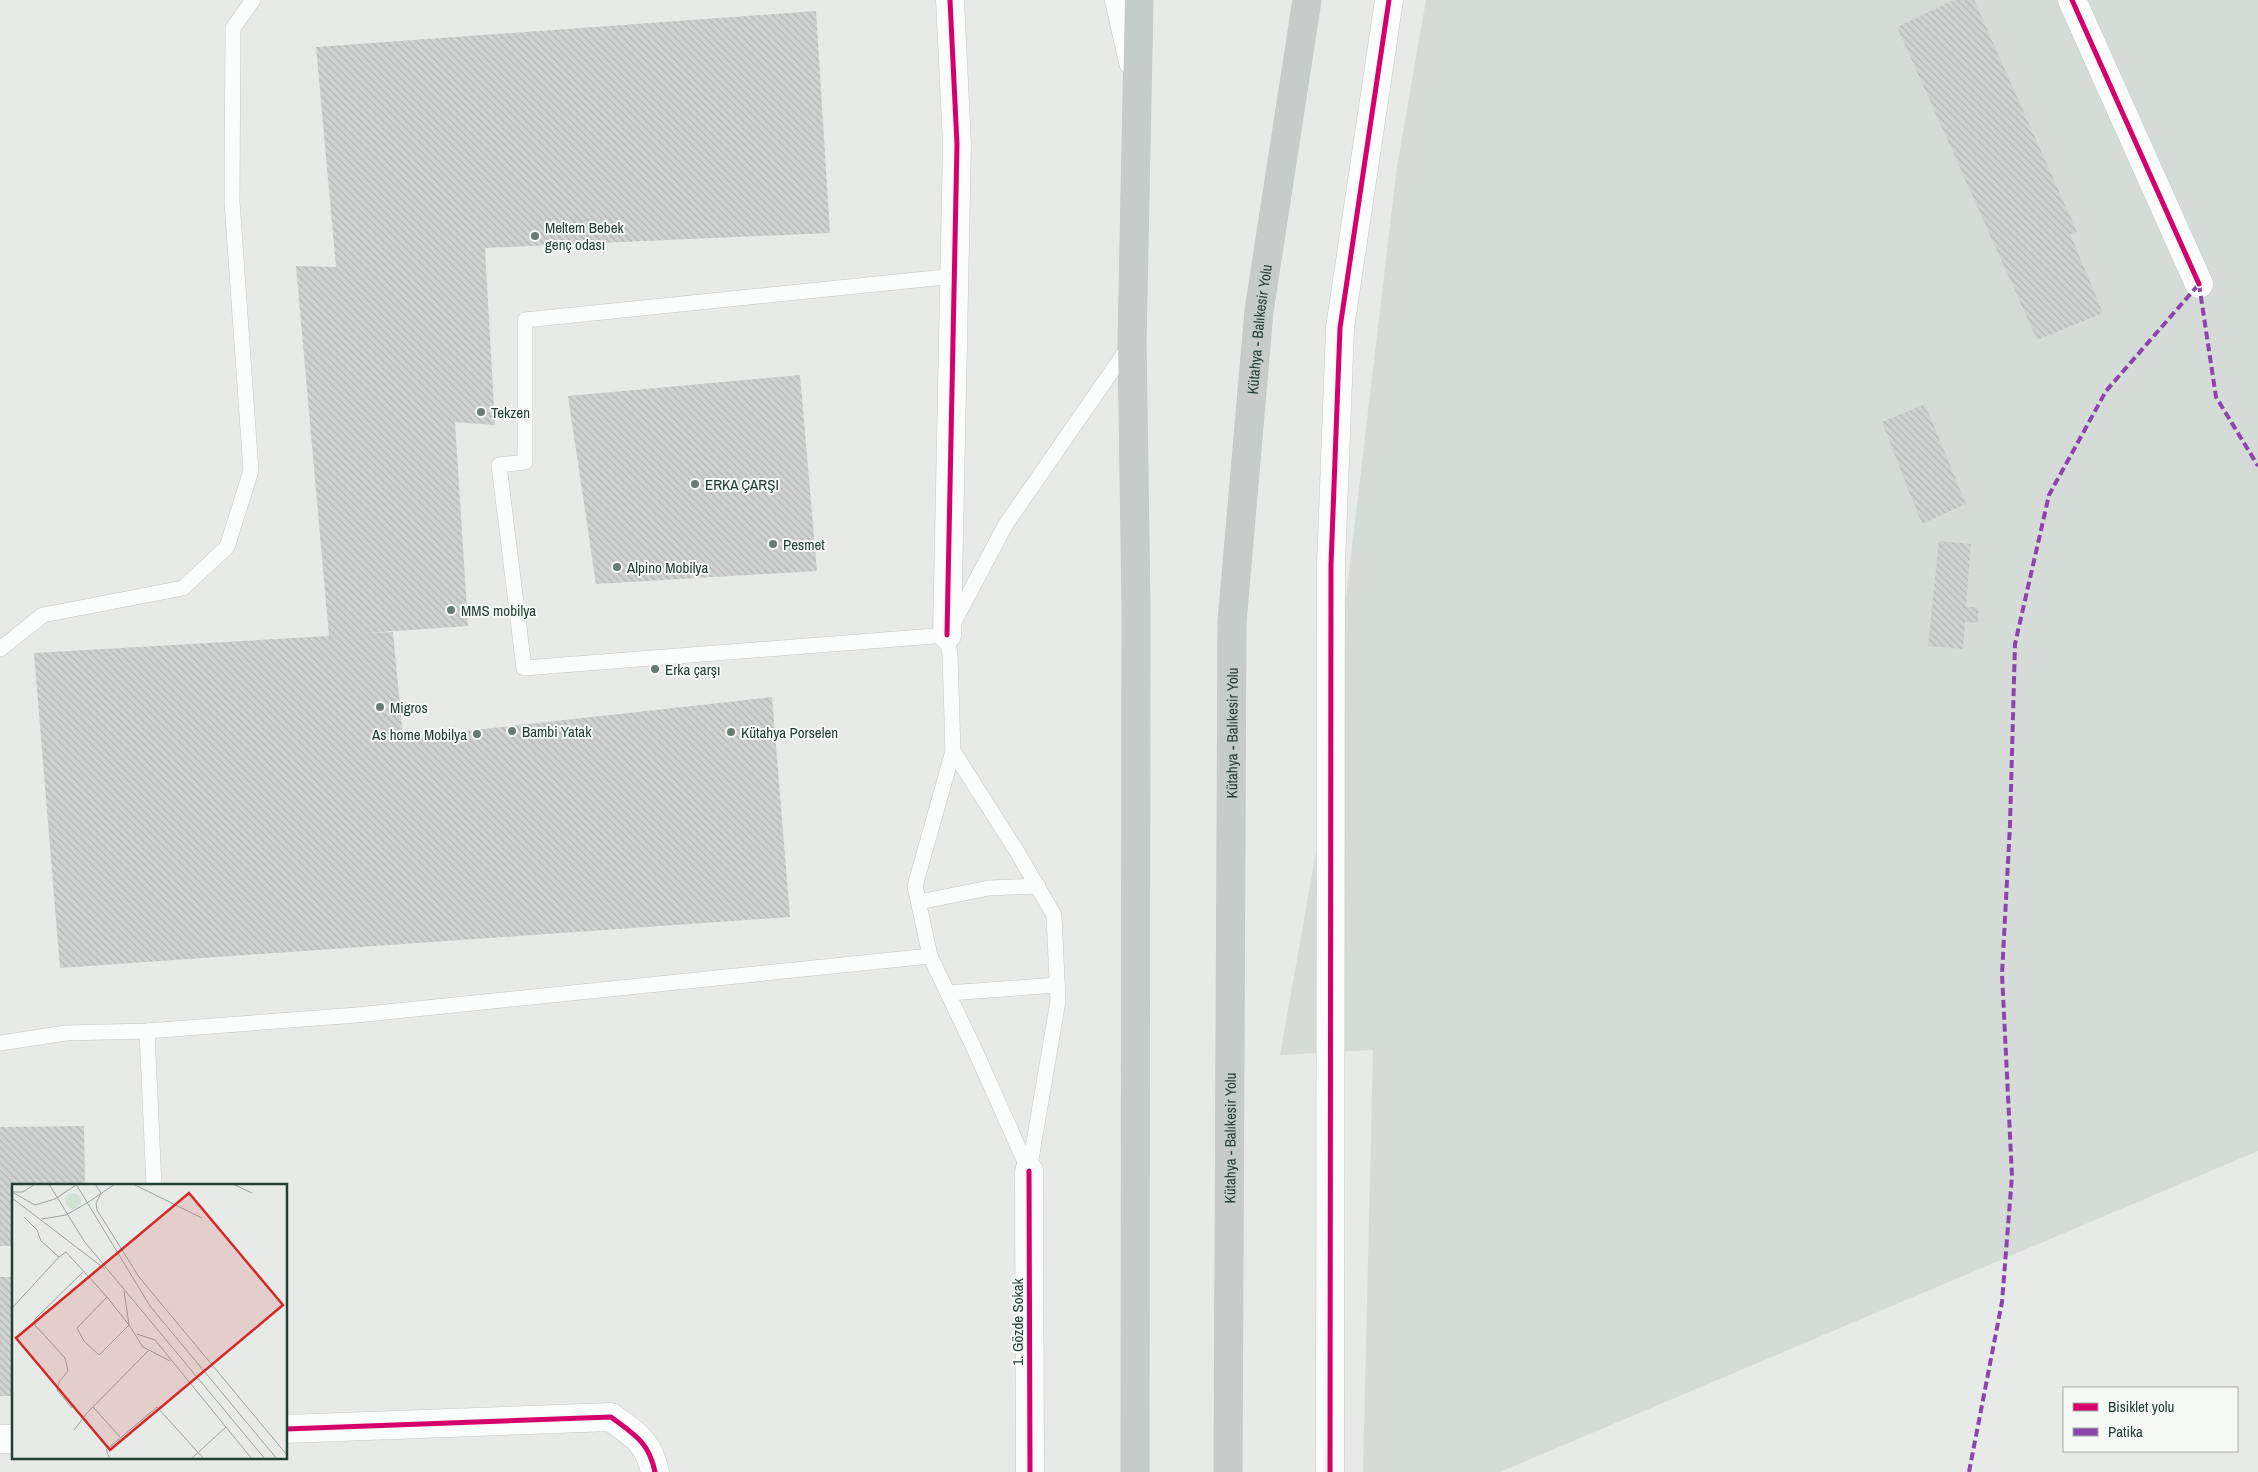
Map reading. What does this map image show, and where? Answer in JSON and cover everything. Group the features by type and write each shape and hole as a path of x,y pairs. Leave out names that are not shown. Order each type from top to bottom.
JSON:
{"highway":[{"path":"1135,1472 1136,605 1132,342 1139,0"},
{"name":"Kütahya - Balıkesir Yolu","path":"1228,1472 1232,622 1259,311 1307,0"}],"street":[{"path":"947,635 957,144 950,0"},
{"path":"1119,0 1137,77"},
{"path":"1330,1472 1331,565 1340,338 1389,0"},
{"path":"2072,0 2199,284"},
{"name":"1. Gözde Sokak","path":"1029,1171 1030,1472"},
{"path":"288,1430 611,1418 640,1438 652,1457 655,1472"}],"lane":[{"path":"0,649 43,615 183,588 227,547 251,471 232,192 233,28 253,0"},
{"path":"947,635 524,668 499,465 525,462 525,320 955,276"},
{"path":"1029,1171 930,956 915,886 953,751 950,656 947,635 1006,524 1132,342"},
{"path":"953,751 1038,886 1054,915 1058,1001 1029,1171"},
{"path":"919,902 989,888 1038,886"},
{"path":"0,1043 66,1034 147,1031 357,1015 930,956"},
{"path":"948,993 1057,986"},
{"path":"147,1031 154,1184"}],"shaded area":[{"path":"1426,0 2258,0 2258,1151 1500,1472 1363,1472 1373,1050 1280,1055 1316,852 1397,166"}],"building":[{"path":"1954,0 1974,0 2077,232 2070,234 2103,313 2037,340 1897,27"},
{"path":"816,11 830,233 485,248 495,425 455,422 468,626 366,633 393,632 403,738 772,697 790,917 60,968 34,653 329,636 296,266 336,267 316,47"},
{"name":"ERKA ÇARŞI","path":"800,375 817,571 596,584 568,396"},
{"path":"1925,404 1966,504 1922,524 1882,422"},
{"path":"1939,541 1971,544 1966,606 1978,608 1978,623 1965,622 1963,649 1928,646"},
{"path":"84,1126 85,1184 12,1184 12,1246 0,1246 0,1127"},
{"path":"0,1277 12,1277 12,1396 0,1396"}],"marked path":[{"path":"2199,284 2216,397 2258,466"},
{"path":"1969,1472 2002,1302 2012,1176 2002,974 2010,825 2015,644 2049,495 2106,391 2199,284"}],"cycle path":[{"path":"947,635 957,144 950,0"},
{"path":"1330,1472 1331,565 1340,328 1389,0"},
{"path":"2072,0 2199,284"},
{"path":"1029,1171 1030,1472"},
{"path":"288,1429 611,1417 645,1446 655,1472"}],"place":[{"name":"Meltem Bebek genç odası","path":"535,236"},
{"name":"Tekzen","path":"481,412"},
{"name":"ERKA ÇARŞI","path":"695,484"},
{"name":"Pesmet","path":"773,544"},
{"name":"Alpino Mobilya","path":"617,567"},
{"name":"MMS mobilya","path":"451,610"},
{"name":"Erka çarşı","path":"655,669"},
{"name":"Migros","path":"380,707"},
{"name":"Bambi Yatak","path":"512,731"},
{"name":"Kütahya Porselen","path":"731,732"},
{"name":"As home Mobilya","path":"477,734"}]}
